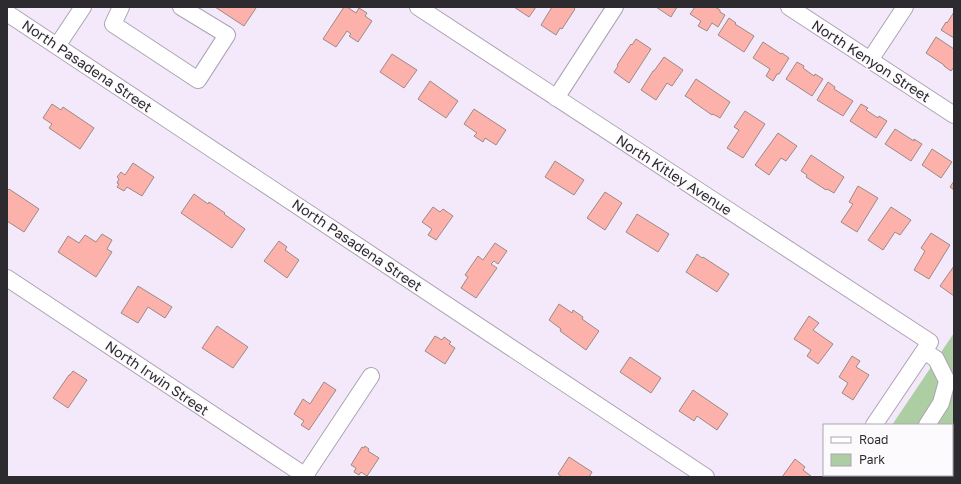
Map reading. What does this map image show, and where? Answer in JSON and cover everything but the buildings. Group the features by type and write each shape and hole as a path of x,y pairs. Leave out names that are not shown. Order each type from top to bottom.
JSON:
{"street":[{"path":"58,46 83,7"},
{"path":"121,7 113,24 198,80 227,35 181,7"},
{"name":"North Kitley Avenue","path":"418,7 927,347 936,359 947,381 941,403 928,424"},
{"path":"556,98 615,7"},
{"name":"North Kenyon Street","path":"789,7 954,115"},
{"path":"870,60 905,7"},
{"name":"North Pasadena Street","path":"7,13 706,477"},
{"name":"North Irwin Street","path":"7,278 305,477"},
{"path":"875,424 927,347"},
{"path":"305,477 371,376"}],"green space":[{"path":"954,333 954,477 856,477 953,476 953,424 893,424"}]}
